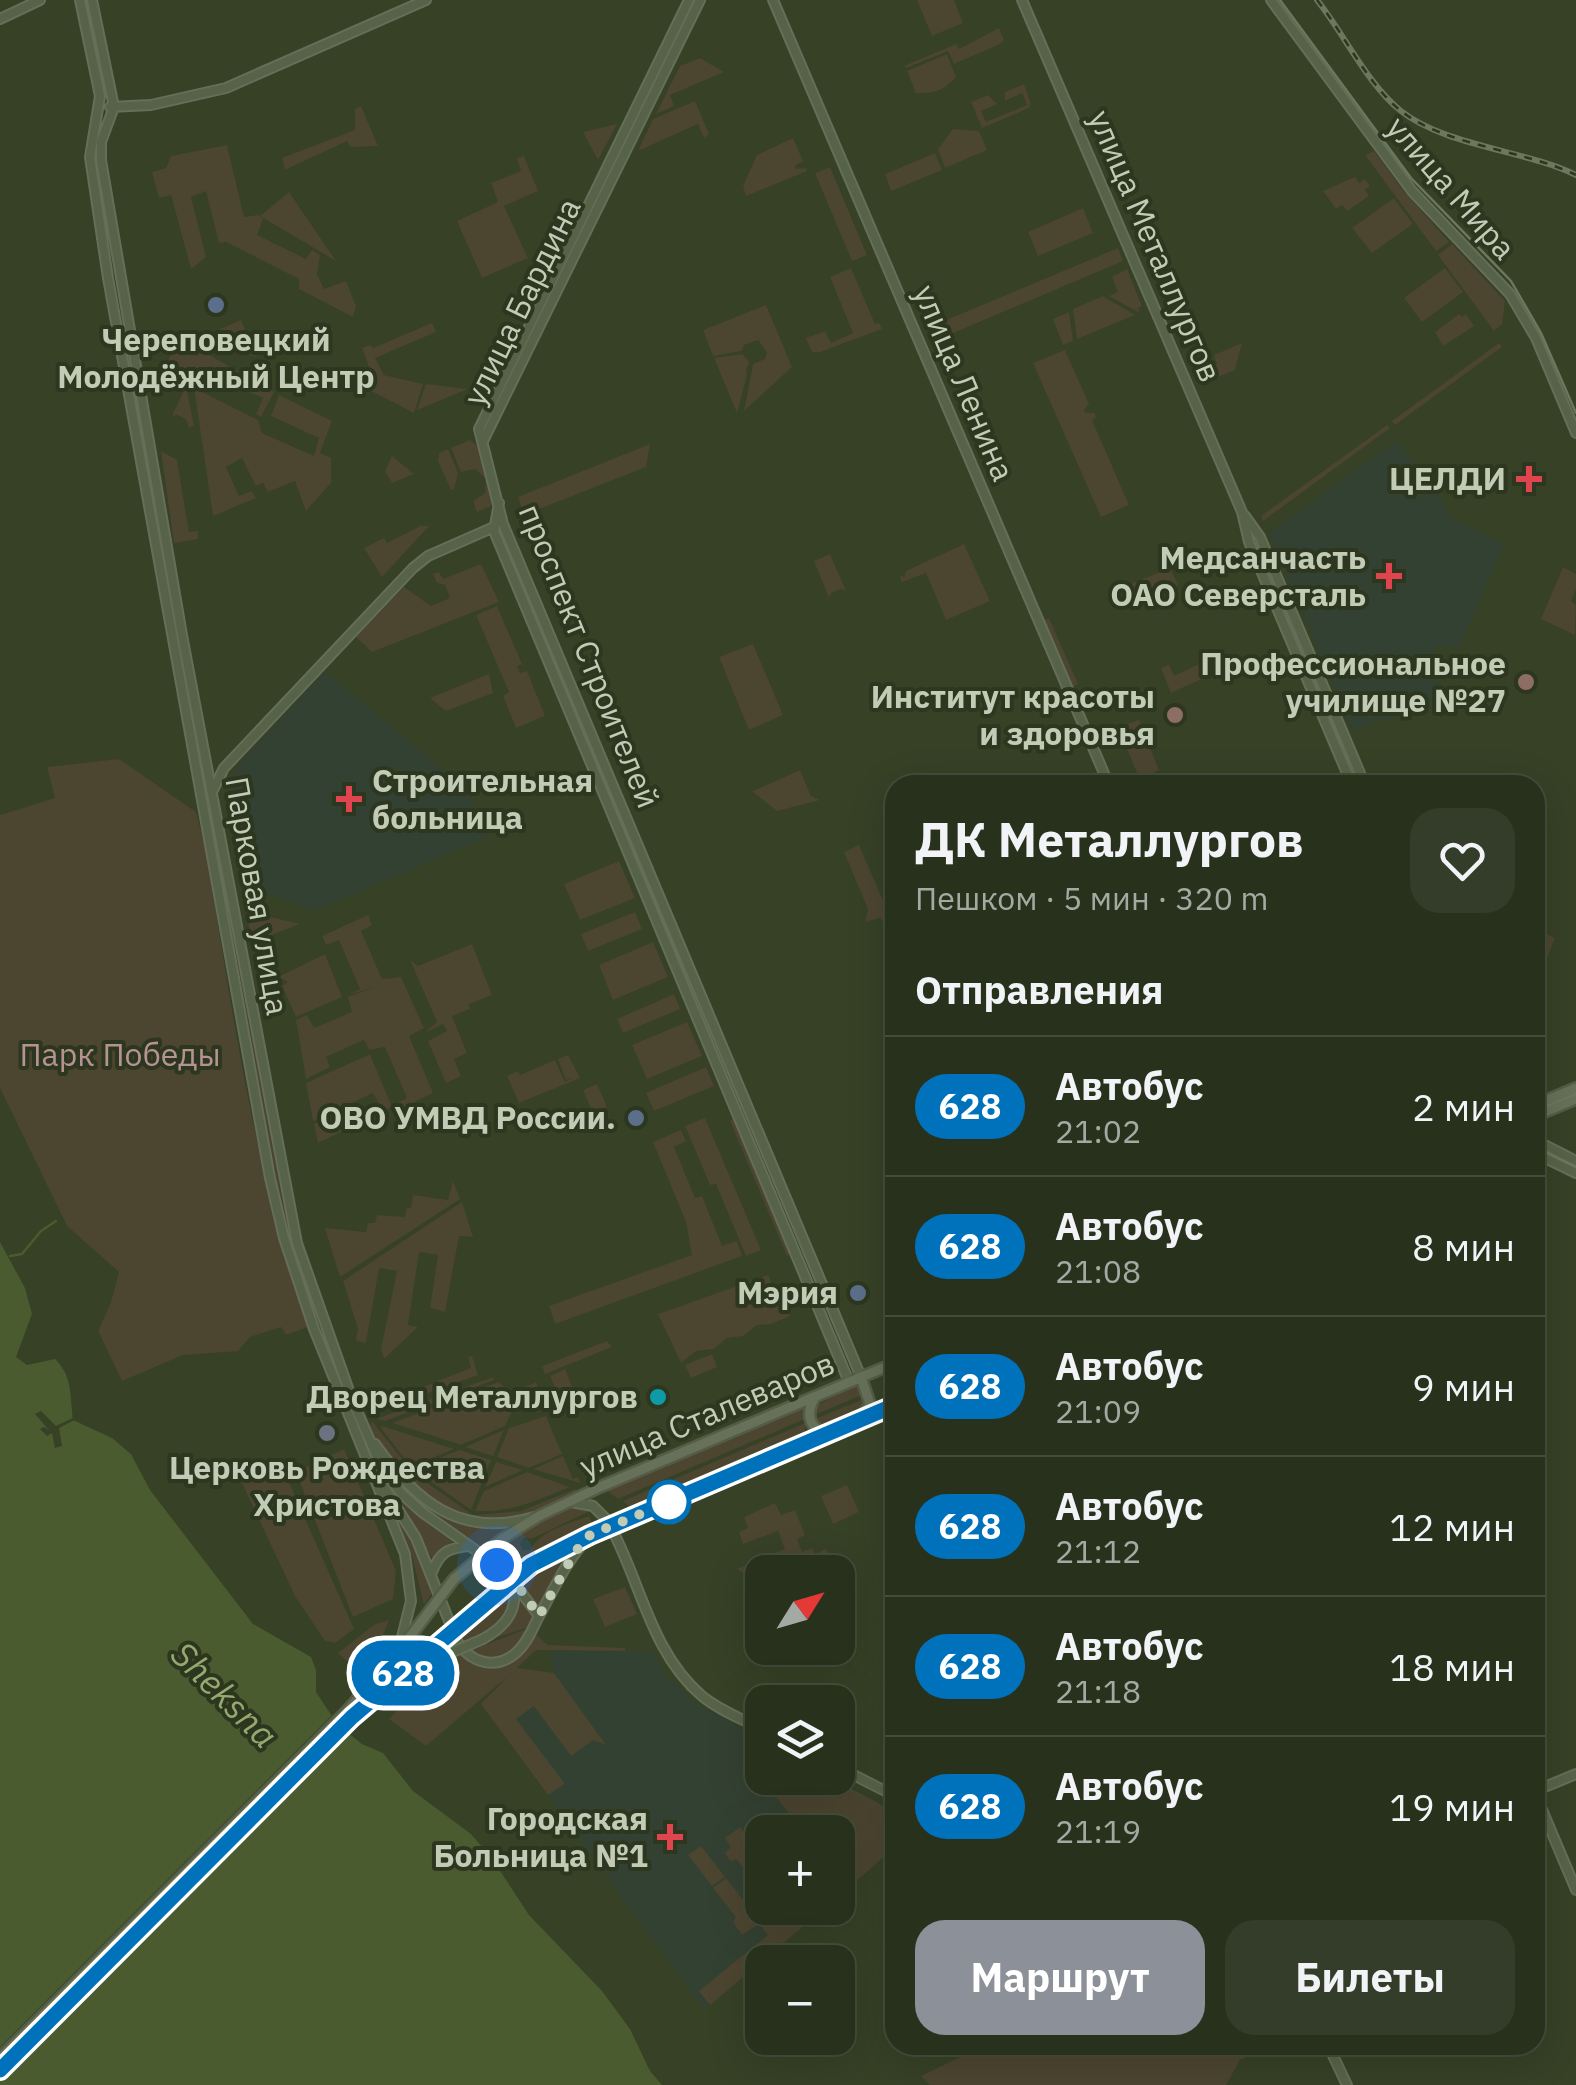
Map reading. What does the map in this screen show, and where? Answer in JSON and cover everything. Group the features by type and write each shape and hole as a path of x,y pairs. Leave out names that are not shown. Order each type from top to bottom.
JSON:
{"main road":[{"path":"0,20 40,0"},
{"path":"80,0 100,107 114,108 151,105 226,88 426,0"},
{"name":"улица Бардина","path":"638,117 688,0"},
{"name":"улица Бардина","path":"483,441 479,430 700,0"},
{"name":"улица Ленина","path":"773,0 1105,775"},
{"name":"улица Металлургов","path":"1022,0 1242,512 1249,542 1348,775"},
{"name":"улица Мира","path":"1271,0 1412,190 1510,294 1536,338 1576,433"},
{"path":"92,1 114,108"},
{"name":"Парковая улица","path":"100,107 90,147 91,170 291,1223 330,1340 376,1456 401,1493 508,1574 539,1616"},
{"name":"Парковая улица","path":"114,108 100,152 277,1212 314,1329 362,1452"},
{"name":"улица Бардина","path":"483,441 603,184"},
{"path":"483,441 500,500"},
{"name":"проспект Строителей","path":"500,500 503,524 861,1377"},
{"name":"проспект Строителей","path":"500,500 493,528 849,1382"},
{"name":"улица Металлургов","path":"1242,512 1260,537 1361,775"},
{"path":"208,793 224,768 413,568 428,556 503,524"},
{"path":"1545,1102 1576,1088"},
{"path":"1545,1112 1576,1099"},
{"path":"1545,1145 1576,1161"},
{"path":"1545,1158 1576,1173"},
{"name":"улица Сталеваров","path":"0,2058 347,1712 454,1578 502,1538 567,1502 885,1367"},
{"path":"860,1421 870,1404 861,1377"},
{"path":"816,1396 809,1410 810,1420 818,1431 830,1434"},
{"name":"улица Сталеваров","path":"0,2070 352,1717 531,1565 590,1535 885,1410"},
{"path":"362,1424 399,1476 447,1514 488,1525 538,1516"},
{"path":"362,1452 405,1554 412,1587 410,1614 393,1659"},
{"path":"362,1452 406,1520 451,1630 472,1659 508,1659 523,1645 575,1552 590,1535"},
{"path":"567,1502 593,1506 611,1526 662,1646 678,1671 704,1697 745,1720"},
{"path":"431,1574 448,1548 468,1546"},
{"path":"400,1676 501,1628 513,1611 515,1590 508,1574"},
{"path":"1545,1788 1576,1774"},
{"path":"855,1776 885,1791"},
{"path":"1545,1816 1576,1890"},
{"path":"1333,2055 1347,2085"}],"shaded area":[{"name":"Медсанчасть ОАО Северсталь","path":"1397,441 1443,502 1449,516 1504,545 1458,649 1437,645 1427,668 1441,686 1432,709 1405,698 1391,720 1384,718 1353,731 1269,533"},
{"name":"Строительная больница","path":"325,671 467,790 487,837 314,911 243,884 226,808 230,781 238,765"},
{"name":"Городская Больница №1","path":"551,1650 655,1652 667,1682 672,1680 694,1702 745,1730 745,1795 855,1795 855,1789 883,1804 855,1828 855,1815 745,1815 745,1925 800,1925 777,1945 745,1945 745,1973 704,2009 481,1704 517,1669 553,1673"}],"green space":[{"path":"917,0 954,0 963,23 932,36"},
{"path":"999,28 1004,40 1000,44 954,64 948,51 904,66 956,44 959,49"},
{"path":"947,54 956,77 938,91 916,93 907,71"},
{"path":"700,58 724,72 670,95 674,106 656,114 680,66"},
{"path":"1024,84 1029,108 982,128 971,102 988,95 997,104 981,111 986,122 1027,105 1022,93 1005,101 1005,92"},
{"path":"695,101 709,134 704,138 698,124 638,151 653,119"},
{"path":"361,106 378,146 351,147 347,141 285,170 282,158 355,130 355,109"},
{"path":"617,124 598,160 583,132"},
{"path":"953,129 979,131 987,150 945,168 938,149"},
{"path":"793,138 803,161 796,169 807,171 746,196 743,186 757,155"},
{"path":"227,145 244,217 258,215 263,219 257,235 306,259 312,250 320,255 317,274 324,289 346,281 356,306 353,317 299,289 299,279 226,242 219,243 206,191 191,197 206,257 191,269 171,195 159,198 152,172 166,168 171,156"},
{"path":"1374,151 1449,242 1436,251 1365,155"},
{"path":"935,153 942,170 891,191 885,174"},
{"path":"524,156 538,191 504,206 528,258 482,278 457,221 498,202 491,183 521,171 517,158"},
{"path":"830,167 867,255 852,261 815,173"},
{"path":"1355,177 1359,183 1365,179 1370,186 1365,190 1369,196 1347,211 1342,205 1336,209 1323,191"},
{"path":"289,192 336,261 260,216"},
{"path":"1394,198 1413,224 1372,253 1352,228"},
{"path":"1083,208 1093,233 1038,256 1028,232"},
{"path":"1452,244 1505,301 1502,324 1494,331 1438,255"},
{"path":"1118,248 1123,261 937,340 932,326"},
{"path":"851,268 875,324 879,323 882,329 812,352 806,338 825,331 831,343 853,333 830,277"},
{"path":"1445,268 1463,292 1422,322 1404,298"},
{"path":"1127,269 1142,306 1138,308 1140,313 1109,296 1118,292 1112,277"},
{"path":"1103,296 1135,315 1077,339 1073,309"},
{"path":"766,305 792,367 744,411 753,364 765,359 767,352 758,340 744,345 742,351 713,356 703,330"},
{"path":"1069,312 1073,341 1063,345 1053,319"},
{"path":"1459,314 1466,314 1474,326 1443,346 1435,332"},
{"path":"241,320 256,357 243,352 218,330"},
{"path":"432,323 436,332 375,358 384,375 423,384 414,413 369,390 376,374 362,348 373,348"},
{"path":"185,332 206,353 274,392 261,417 256,414 263,398 194,367 187,380 163,373"},
{"path":"1242,343 1235,370 1203,383 1198,373 1217,364 1214,355"},
{"path":"1499,343 1502,347 1395,425 1392,421"},
{"path":"1065,350 1089,404 1084,410 1096,417 1092,420 1129,505 1101,517 1033,363"},
{"path":"742,354 750,363 737,413 714,358"},
{"path":"426,384 468,389 417,410"},
{"path":"186,386 194,426 189,428 186,419 172,416"},
{"path":"194,388 258,420 262,433 314,456 319,438 271,416 279,395 332,421 320,453 331,458 331,483 306,511 295,481 268,492 263,483 256,486 242,458 226,467 239,496 252,491 256,498 213,516"},
{"path":"1387,425 1390,428 1263,521 1261,516"},
{"path":"470,440 483,451 494,505 477,512 473,501 485,493 486,479 475,469 461,472 451,448"},
{"path":"650,444 646,467 524,515 518,497"},
{"path":"448,449 458,473 451,490 438,461 439,453"},
{"path":"161,451 177,460 189,532 198,531 198,539 174,543"},
{"path":"392,456 414,474 392,483 385,471"},
{"path":"420,526 429,526 382,577 364,548 384,538 387,543"},
{"path":"503,535 606,791 498,536"},
{"path":"1255,535 1357,775 1352,775 1250,537"},
{"path":"964,544 990,601 946,620 926,573 902,582 899,574 904,578 906,571"},
{"path":"830,554 846,591 831,593 829,598 814,561"},
{"path":"481,564 499,602 372,652 356,637 404,587 431,606 450,598 445,585 437,583 433,574 439,572 443,579"},
{"path":"1563,567 1576,574 1571,601 1576,605 1575,635 1541,619"},
{"path":"1170,568 1178,585 1134,604 1126,586"},
{"path":"497,606 522,664 517,666 520,673 527,671 545,716 516,728 503,696 509,692 476,615"},
{"path":"1049,618 1078,684 1072,687 1044,620"},
{"path":"753,644 783,715 749,730 719,657"},
{"path":"1210,659 1215,673 1171,693 1161,668 1169,665 1174,676"},
{"path":"489,674 493,693 446,711 430,698"},
{"path":"1139,720 1159,770 1138,775 1118,727"},
{"name":"Парк Победы","path":"119,759 196,812 259,1149 308,1327 286,1335 281,1327 250,1337 238,1351 183,1355 122,1381 98,1331 119,1272 67,1226 0,1088 0,815 55,798 47,767"},
{"path":"800,770 811,796 820,800 777,811 749,789 753,791"},
{"path":"859,845 885,905 885,924 880,918 865,922 868,909 844,852"},
{"path":"619,861 635,898 580,920 564,884"},
{"path":"246,911 300,924 252,942"},
{"path":"635,912 642,929 588,951 581,934"},
{"path":"368,915 372,925 361,931 382,979 401,977 424,1028 409,1036 433,1093 396,1111 393,1105 407,1098 385,1047 369,1050 364,1040 326,1057 330,1067 306,1079 296,1020 307,1015 314,1028 352,1012 348,997 375,987 348,995 360,989 339,940 326,945 322,936"},
{"path":"1545,934 1555,938 1545,963"},
{"path":"653,942 668,977 613,1000 599,965"},
{"path":"472,944 492,995 452,1016 467,1053 454,1059 461,1076 446,1083 428,1041 447,1031 443,1024 425,1033 437,1022 410,960 418,966"},
{"path":"325,954 342,997 296,1017 282,986 288,982 278,977"},
{"path":"241,966 283,1203 318,1317 315,1318 280,1203 238,967"},
{"path":"674,994 680,1009 623,1033 617,1019"},
{"path":"687,1022 702,1056 647,1079 632,1045"},
{"path":"370,1054 392,1107 318,1143 314,1124 329,1117 336,1131 382,1109 373,1093 313,1121 306,1083"},
{"path":"568,1055 580,1078 519,1103 507,1076 518,1071 520,1075 555,1060 565,1082 572,1078 566,1080 558,1059"},
{"path":"706,1067 714,1086 654,1111 646,1093"},
{"path":"597,1084 607,1107 593,1113 583,1090"},
{"path":"705,1118 761,1250 746,1256 716,1184 710,1185 685,1126"},
{"path":"734,1118 791,1254 787,1256 730,1121"},
{"path":"681,1130 686,1141 674,1147 695,1198 702,1196 722,1246 737,1241 742,1256 555,1324 549,1306 692,1255 686,1222 653,1142"},
{"path":"453,1181 460,1199 340,1277 325,1228 366,1232 368,1223 375,1223 377,1215 405,1217 413,1195 448,1200"},
{"path":"462,1202 473,1237 459,1236 445,1312 430,1308 438,1255 419,1252 408,1325 418,1327 384,1359 381,1349 397,1271 379,1268 366,1343 356,1341 358,1329 343,1281"},
{"path":"768,1275 778,1300 783,1299 790,1316 757,1325 743,1336 727,1338 714,1349 696,1351 681,1363 658,1314"},
{"path":"607,1341 612,1347 545,1374 542,1366"},
{"path":"712,1354 717,1367 691,1378 685,1365"},
{"path":"472,1356 478,1375 394,1405 392,1399 471,1368 468,1357"},
{"path":"565,1369 576,1396 561,1402 550,1376"},
{"path":"493,1377 494,1380 385,1421 376,1419"},
{"path":"795,1381 798,1389 712,1426 709,1418 732,1409 734,1412 763,1395 765,1399 775,1395 774,1391"},
{"path":"498,1382 509,1391 515,1404 505,1426 461,1445 393,1423"},
{"path":"536,1382 547,1408 536,1413 522,1406 516,1391"},
{"path":"859,1382 865,1394 814,1415 814,1407"},
{"path":"866,1398 866,1407 826,1427 815,1419"},
{"path":"806,1405 805,1419 618,1499 606,1490"},
{"path":"546,1416 562,1454 529,1468 497,1457 509,1428"},
{"path":"372,1421 413,1473 470,1513 467,1520 423,1493 399,1470 370,1427"},
{"path":"805,1423 801,1441 635,1511 623,1501"},
{"path":"382,1426 454,1449 411,1467"},
{"path":"504,1430 493,1456 465,1447"},
{"path":"375,1448 420,1493 451,1516 489,1526 512,1525 481,1547 402,1489"},
{"path":"344,1449 396,1571 393,1599 353,1617 296,1472"},
{"path":"459,1450 491,1460 471,1510 413,1469"},
{"path":"563,1456 573,1479 578,1477 580,1483 533,1469"},
{"path":"280,1462 354,1629 335,1643 325,1641 295,1596 240,1479"},
{"path":"496,1462 523,1470 485,1487"},
{"path":"527,1472 570,1487 512,1508 475,1511 484,1491"},
{"path":"375,1477 412,1537 433,1592 424,1605 411,1552"},
{"path":"388,1484 455,1541 442,1547 433,1560"},
{"path":"847,1485 859,1512 833,1524 821,1496"},
{"path":"578,1491 519,1519 471,1521 474,1515 521,1511"},
{"path":"775,1503 781,1515 795,1510 805,1535 797,1539 802,1552 812,1548 815,1554 826,1549 829,1555 771,1555 785,1549 778,1531 743,1544 739,1532 748,1528 744,1517"},
{"path":"574,1505 592,1510 531,1539 524,1537 520,1544 523,1550 531,1550 540,1538 556,1528 589,1516 595,1529 556,1546 513,1572 490,1553 544,1517"},
{"path":"572,1552 539,1611 518,1581"},
{"path":"484,1561 505,1576 499,1576 485,1588 474,1577"},
{"path":"625,1587 637,1614 605,1627 593,1599"},
{"path":"512,1589 508,1609 498,1623 465,1641 461,1637"},
{"path":"520,1594 534,1616 530,1627 491,1639 512,1620"},
{"path":"389,1620 383,1635 364,1657 359,1654 348,1662 338,1653 375,1624"},
{"path":"526,1629 519,1645 504,1655 486,1658 467,1652"},
{"path":"533,1632 548,1645 625,1648 536,1650 517,1668 554,1673 606,1745 593,1740 571,1756 534,1706 516,1719 565,1784 548,1795 481,1704 507,1677 426,1746 389,1719 408,1700 400,1689 427,1669 460,1655 482,1664 500,1661"},
{"path":"855,1791 885,1807 885,1856 855,1882 855,1815 790,1815 775,1795 855,1795"},
{"path":"740,1827 745,1833 745,1870 736,1859 731,1862 725,1853 731,1847 725,1838"},
{"path":"701,1846 725,1877 712,1886 688,1855"},
{"path":"726,1878 744,1901 745,1925 757,1925 742,1935 733,1922 736,1917 713,1888"},
{"path":"760,1925 805,1925 781,1945 756,1945 768,1935"},
{"path":"745,1954 745,1975 710,2005 699,1991"},
{"path":"964,2055 1251,2055 1240,2060 1226,2085 930,2085 921,2076"}],"water":[{"name":"Sheksna","path":"0,1242 25,1288 32,1314 16,1357 27,1365 55,1359 68,1380 73,1420 112,1438 131,1454 150,1490 253,1624 311,1657 316,1670 316,1692 338,1725 362,1744 383,1753 413,1791 471,1834 529,1915 602,1991 630,2029 650,2071 662,2085 0,2085"}],"pier":[{"path":"41,1411 56,1426 80,1417 59,1428 62,1446 55,1448 52,1433 47,1436 40,1429 49,1430 35,1414"},
{"path":"334,1713 352,1731 0,2080 0,2047"}],"waterway":[{"path":"10,1256 22,1254 41,1231 56,1221"}],"tram line":[{"path":"1280,0 1411,178 1511,281 1541,333 1576,413"},
{"path":"1545,1107 1576,1094"},
{"path":"1545,1152 1576,1167"}],"railway":[{"path":"1317,0 1367,73 1401,111 1440,132 1576,175"}],"bus line":[{"name":"628","path":"0,2070 352,1717 531,1565 590,1535 885,1409"}],"place":[{"name":"Череповецкий Молодёжный Центр","path":"216,305"},
{"name":"ЦЕЛДИ","path":"1529,479"},
{"name":"Медсанчасть ОАО Северсталь","path":"1389,576"},
{"name":"Профессиональное училище №27","path":"1526,682"},
{"name":"Институт красоты и здоровья","path":"1175,715"},
{"name":"Строительная больница","path":"349,799"},
{"name":"ОВО УМВД России.","path":"636,1118"},
{"name":"Мэрия","path":"858,1293"},
{"name":"Дворец Металлургов","path":"658,1397"},
{"name":"Церковь Рождества Христова","path":"327,1433"},
{"name":"Городская Больница №1","path":"670,1837"}],"route":[{"path":"497,1565 513,1579 539,1616 575,1552 590,1535 674,1500 669,1502"}]}
